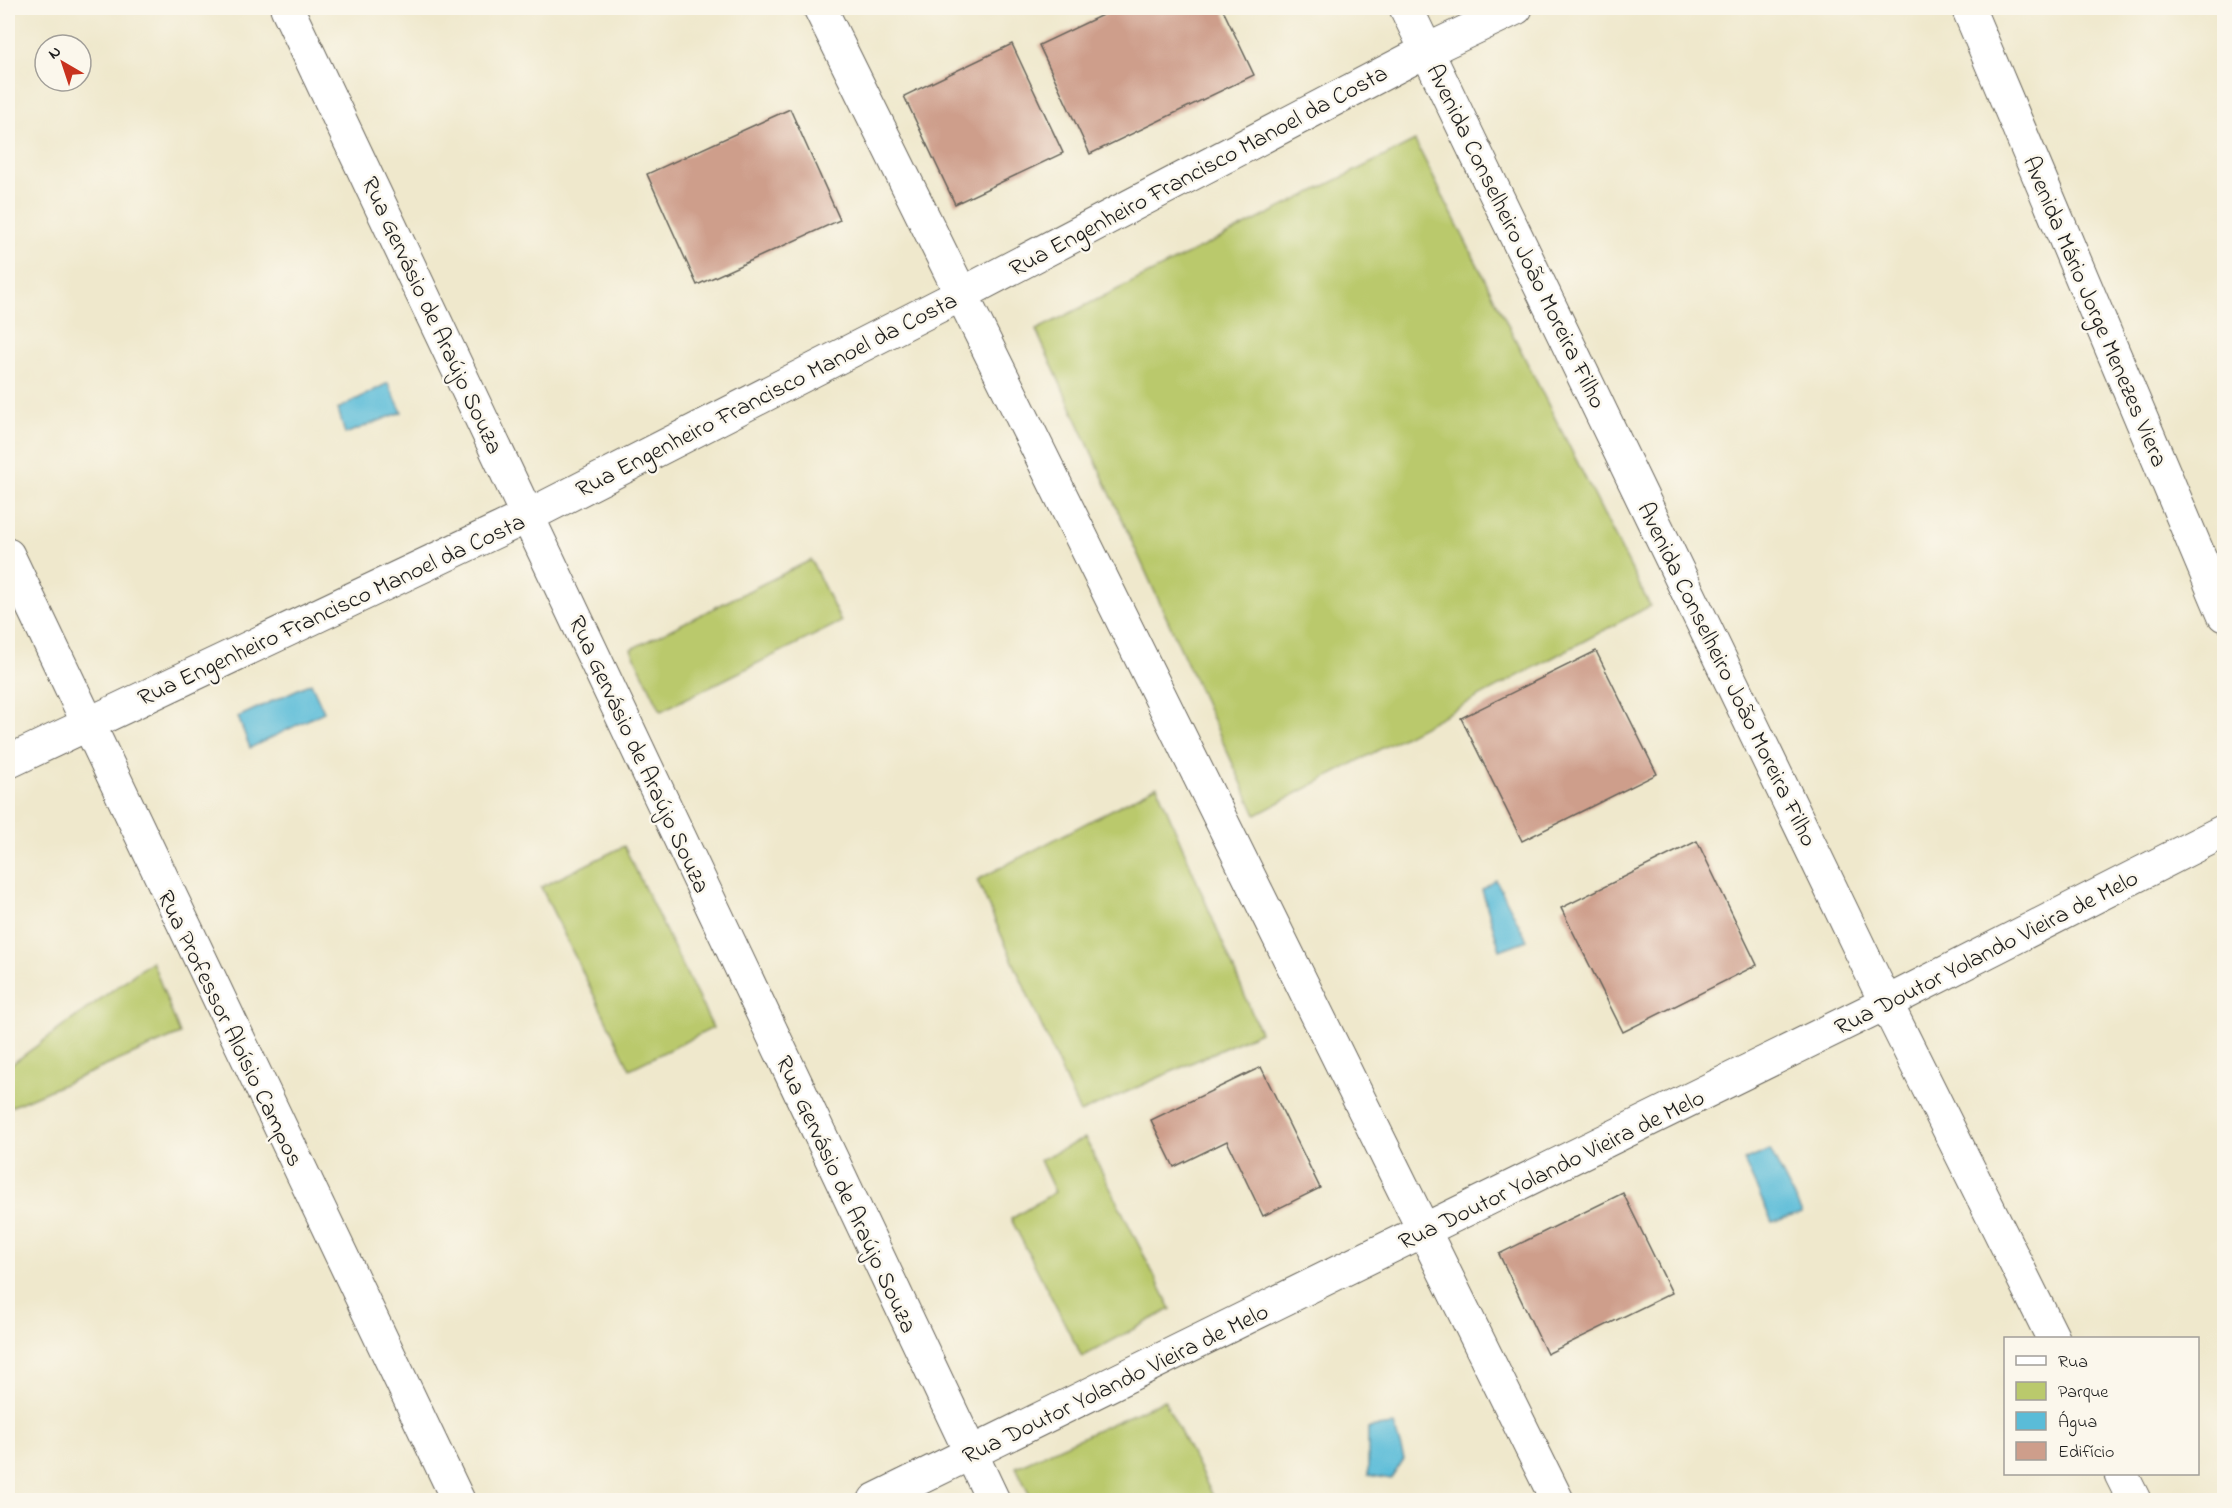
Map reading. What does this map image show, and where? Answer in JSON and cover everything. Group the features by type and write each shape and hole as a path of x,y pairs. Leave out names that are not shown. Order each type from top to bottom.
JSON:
{"street":[{"name":"Rua Gervásio de Araújo Souza","path":"287,8 969,1455 993,1500"},
{"path":"820,8 1557,1500"},
{"name":"Avenida Conselheiro João Moreira Filho","path":"1406,8 1886,1003 2053,1337"},
{"name":"Rua Engenheiro Francisco Manoel da Costa","path":"8,762 528,516 960,295 1428,50 1516,8"},
{"name":"Avenida Mário Jorge Menezes Viera","path":"1968,8 2224,615"},
{"name":"Rua Professor Aloísio Campos","path":"8,555 86,725 458,1500"},
{"name":"Rua Doutor Yolando Vieira de Melo","path":"875,1500 1886,1003 2224,831"},
{"path":"2122,1475 2134,1500"}],"green space":[{"path":"1415,141 1650,606 1256,815 1036,330"},
{"path":"811,560 841,622 661,711 631,649"},
{"path":"1157,786 1260,1032 1080,1113 977,880"},
{"path":"624,846 713,1028 630,1069 541,887"},
{"path":"152,961 180,1034 8,1108 8,1067"},
{"path":"1085,1138 1171,1309 1082,1357 1011,1219 1055,1192 1040,1160"},
{"path":"1164,1400 1215,1500 1032,1500 1016,1467"}],"water":[{"path":"388,383 402,412 345,434 338,409"},
{"path":"311,683 324,712 250,748 238,717"},
{"path":"1496,880 1527,940 1500,950 1482,890"},
{"path":"1770,1150 1802,1213 1772,1222 1744,1161"},
{"path":"1394,1425 1404,1459 1391,1479 1368,1475 1368,1428"}],"building":[{"path":"1117,8 1222,8 1254,75 1090,154 1039,45"},
{"path":"1012,44 1063,153 955,204 904,96"},
{"path":"790,109 840,220 697,285 647,174"},
{"path":"1596,651 1657,774 1522,841 1461,718"},
{"path":"1697,841 1757,965 1623,1032 1561,908"},
{"path":"1261,1067 1320,1188 1263,1216 1227,1141 1174,1167 1151,1120"},
{"path":"1623,1193 1672,1293 1547,1354 1499,1254"}]}
